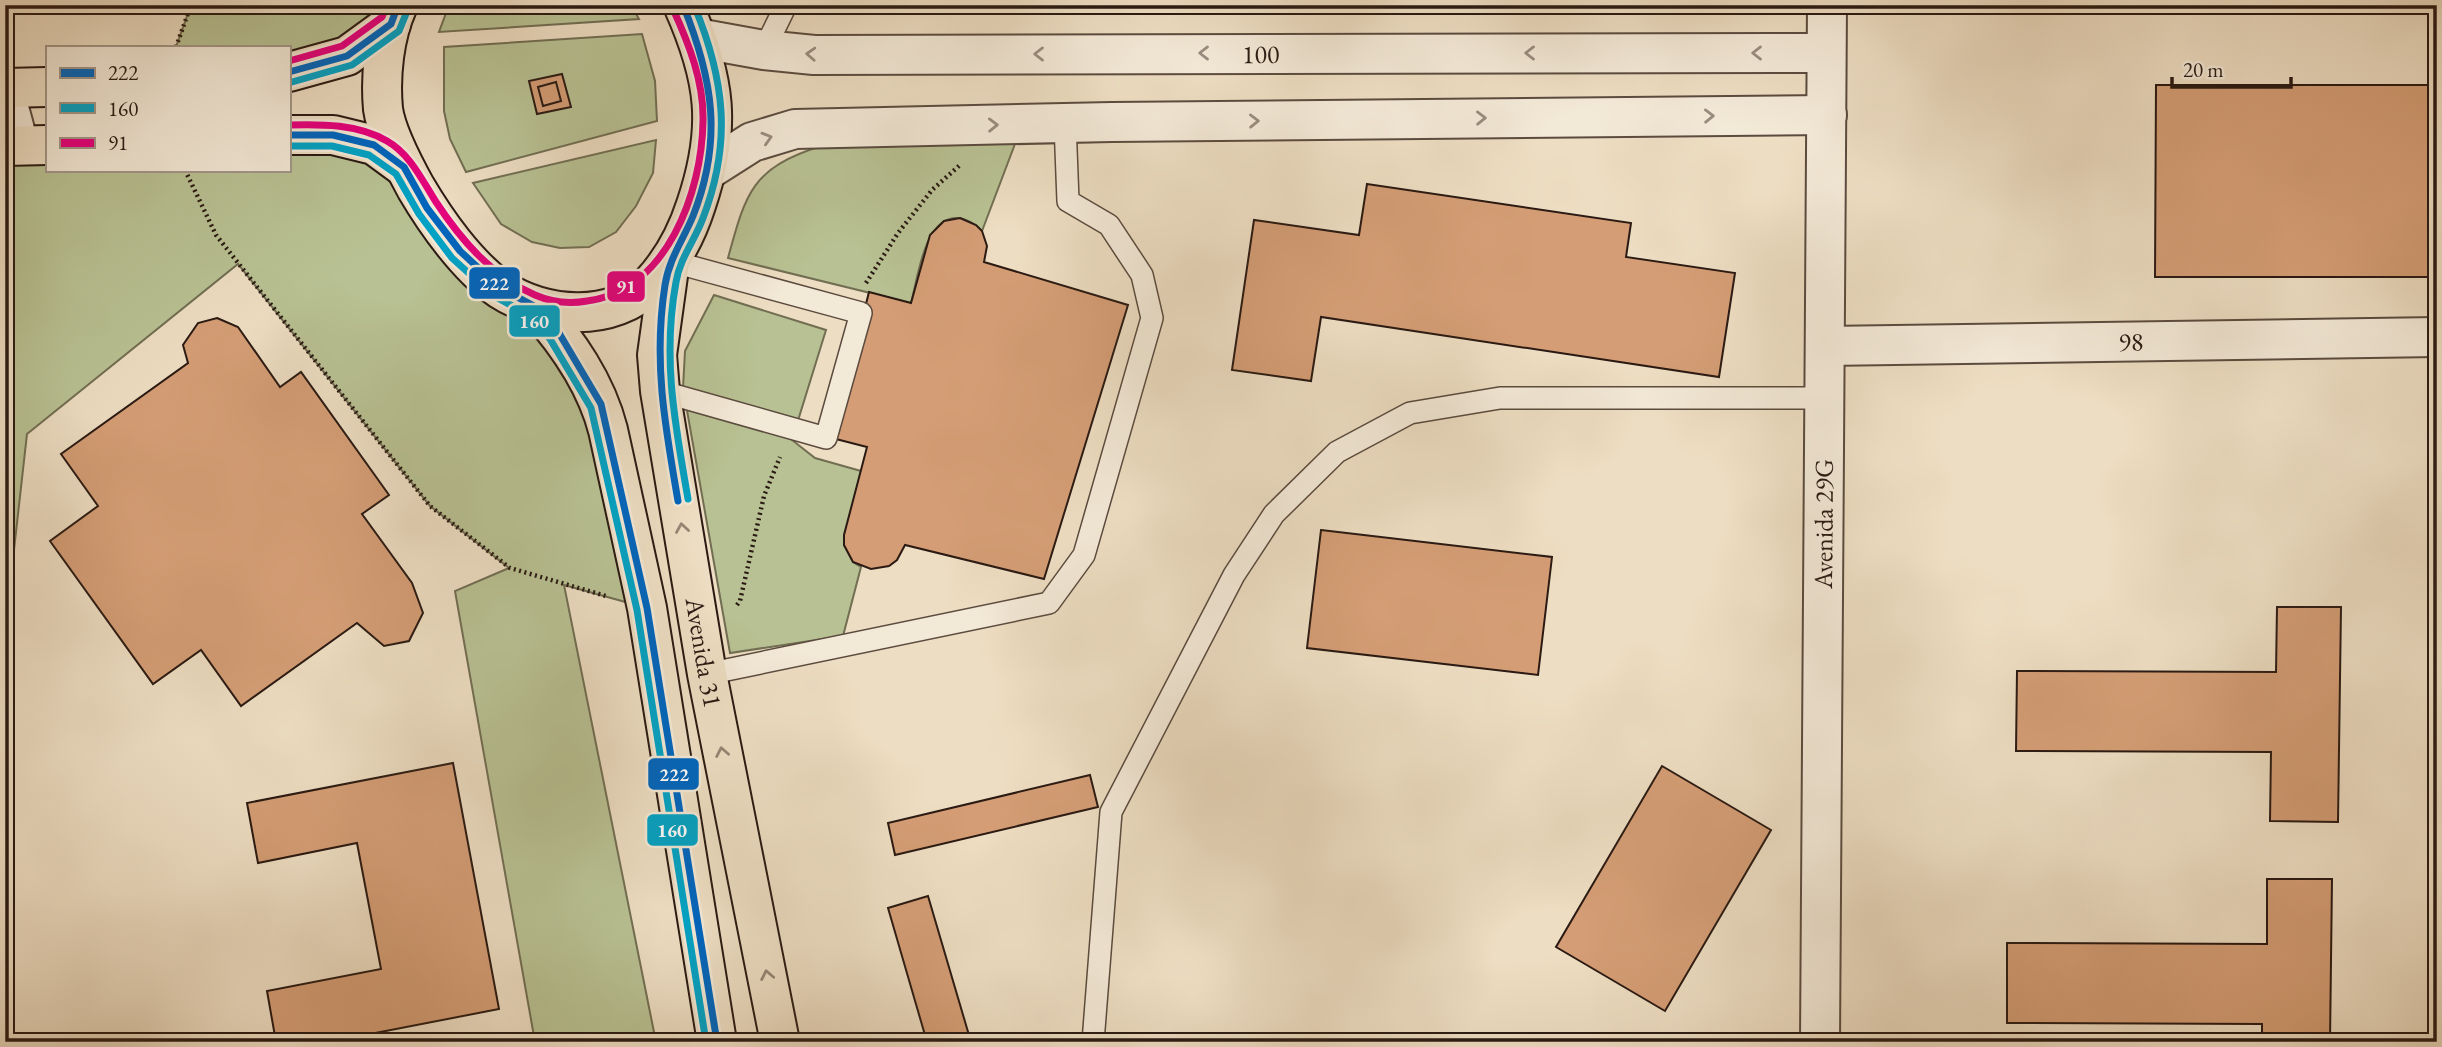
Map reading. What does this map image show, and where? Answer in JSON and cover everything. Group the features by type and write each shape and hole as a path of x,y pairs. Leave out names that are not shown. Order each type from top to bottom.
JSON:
{"main road":[{"path":"290,72 347,56 394,15"},
{"path":"394,15 383,64 383,111 404,167 427,208 460,251 500,288 536,307 565,313 592,312 626,302 650,285 670,261 693,215 708,170 714,121 710,85 690,22"},
{"path":"5,88 46,88"},
{"path":"290,135 333,135 374,145 404,167"},
{"name":"Avenida 31","path":"670,261 657,355 660,391 705,662 780,1042"},
{"name":"Avenida 31","path":"536,307 559,333 601,404 647,608 717,1042"}],"street":[{"name":"Avenida 29G","path":"1820,1042 1827,5"},
{"name":"100","path":"690,22 764,50 814,55 1826,52"},
{"path":"5,93 24,145"},
{"path":"708,170 752,142 795,129 1065,123 1827,115"},
{"name":"98","path":"1825,346 2437,337"}],"lane":[{"path":"764,50 786,5"},
{"path":"705,662 1049,603 1084,555 1152,318 1142,275 1109,225 1068,201 1065,123"},
{"path":"660,391 826,438 861,313 670,261"},
{"path":"1093,1042 1111,812 1234,575 1274,514 1337,452 1410,413 1500,398 1824,398"}],"path":[{"path":"176,46 191,5"},
{"path":"848,310 898,233 932,190 962,163"},
{"path":"186,172 216,235 430,506 510,568 647,608"},
{"path":"705,662 740,601 764,496 780,457 800,430"}],"green space":[{"path":"191,5 398,5 290,71 290,46 176,46"},
{"path":"449,5 631,5 639,19 439,32"},
{"path":"642,34 655,81 657,121 466,172 450,139 444,111 444,47"},
{"path":"290,135 374,145 559,333 647,608 564,585 656,1042 535,1042 455,591 509,568 430,506 238,264 27,434 5,630 5,144 46,144 46,172 290,172"},
{"path":"1018,136 982,231 971,222 958,218 947,220 937,227 924,250 911,303 728,258 740,216 755,186 780,163 798,154 821,146"},
{"path":"656,140 653,173 636,206 616,232 589,247 560,248 532,242 501,224 473,183"},
{"path":"714,295 826,330 792,440 815,458 861,471 844,545 853,562 861,567 843,636 730,653 683,388 685,351"}],"building":[{"path":"562,74 571,107 537,114 529,81"},
{"path":"556,82 561,101 543,106 538,87"},
{"path":"2156,85 2437,85 2437,277 2155,277"},
{"path":"1367,184 1631,223 1626,257 1735,273 1719,377 1321,317 1311,381 1232,370 1254,220 1359,235"},
{"path":"960,218 976,225 982,231 987,246 984,262 1128,305 1044,579 905,545 897,560 889,566 871,569 853,562 844,545 844,535 867,447 832,438 869,292 911,303 930,235 944,221"},
{"path":"217,318 238,327 280,387 301,372 389,495 362,514 412,583 423,613 409,641 384,646 357,623 241,706 201,650 153,684 50,541 98,506 61,454 188,363 183,345 198,323"},
{"path":"1321,530 1552,557 1538,675 1307,648"},
{"path":"2277,607 2341,607 2338,822 2270,821 2271,752 2016,751 2017,671 2276,672"},
{"path":"453,763 499,1009 329,1042 276,1042 267,991 381,969 357,843 258,863 247,803"},
{"path":"1662,766 1771,830 1665,1011 1556,947"},
{"path":"1090,775 1098,807 895,855 888,823"},
{"path":"2267,879 2332,879 2330,1042 2262,1042 2262,1024 2007,1023 2007,943 2267,944"},
{"path":"928,896 971,1042 927,1042 888,908"}],"transit line":[{"name":"91","path":"290,61 342,46 382,17 387,5"},
{"name":"222","path":"290,72 347,56 391,24 398,5"},
{"name":"222","path":"678,501 662,393 662,313 670,267 693,216 702,188 711,135 707,84 683,5"},
{"name":"160","path":"688,499 672,391 672,310 678,273 700,226 712,190 721,137 721,111 713,59 694,5"},
{"name":"160","path":"292,82 352,65 399,31 408,9"},
{"name":"91","path":"290,125 352,128 376,135 395,146 415,168 467,243 491,267 519,287 541,297 567,302 587,301 615,293 639,279 659,258 675,234 696,178 701,149 703,106 690,50 673,9"},
{"name":"222","path":"290,135 333,135 374,145 404,167 427,208 460,251 500,288 536,307 559,333 601,404 647,608 717,1042"},
{"name":"160","path":"290,146 332,146 369,155 396,174 419,214 452,258 494,296 529,315 550,339 591,408 637,610 706,1042"}]}
